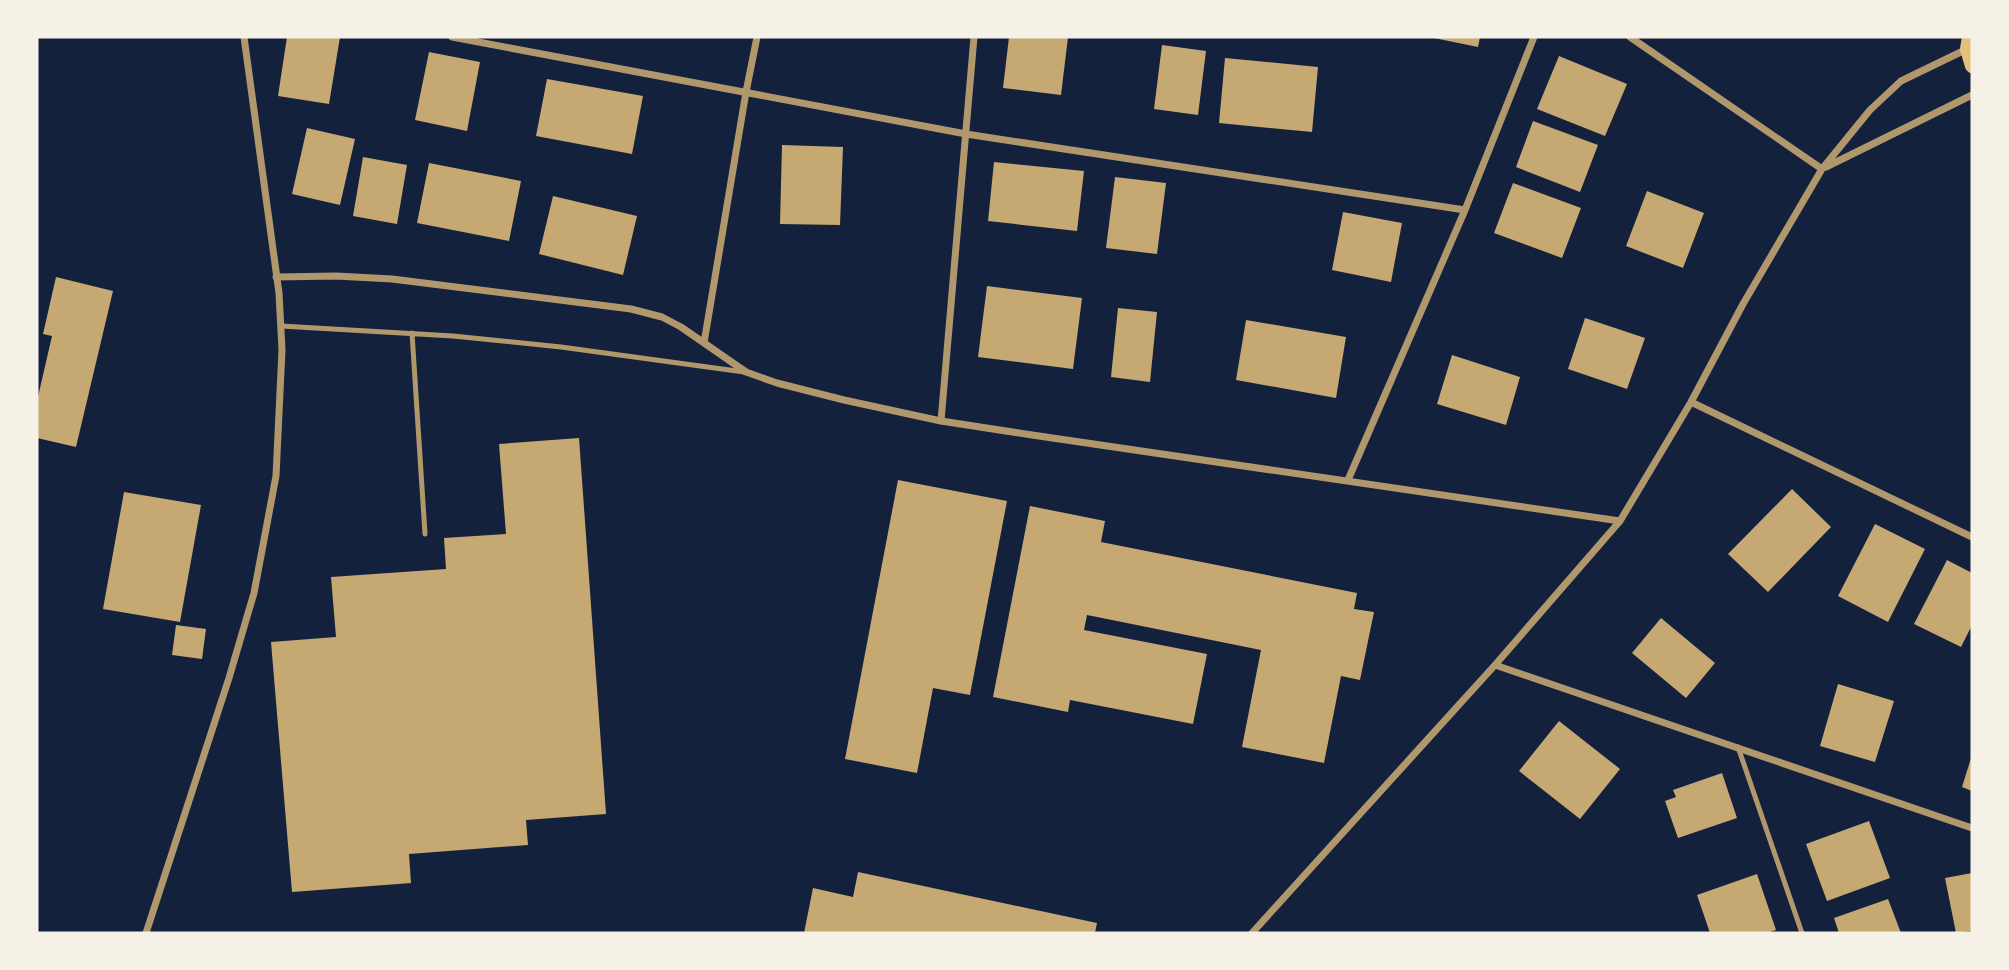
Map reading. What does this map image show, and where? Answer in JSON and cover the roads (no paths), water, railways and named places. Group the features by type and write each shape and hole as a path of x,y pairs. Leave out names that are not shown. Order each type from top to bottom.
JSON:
{"main road":[{"path":"1968,43 1972,66"}],"street":[{"path":"146,933 254,593 276,476 281,326 244,37"},
{"path":"452,37 966,134 1465,210"},
{"path":"704,343 757,37"},
{"path":"941,421 974,37"},
{"path":"1348,480 1465,210 1534,37"},
{"path":"1630,37 1822,169"},
{"path":"1252,933 1495,665 1620,521 1691,402 1743,304 1822,169 1870,110 1901,81 1968,43"},
{"path":"1822,169 1972,95"},
{"path":"276,277 392,279 631,309 662,317 747,372 777,383 941,421 1620,521"},
{"path":"1691,402 1972,537"},
{"path":"1495,665 1972,828"}],"lane":[{"path":"281,326 412,333 561,347 747,372"},
{"path":"412,333 425,534"},
{"path":"1738,747 1801,933"}]}
